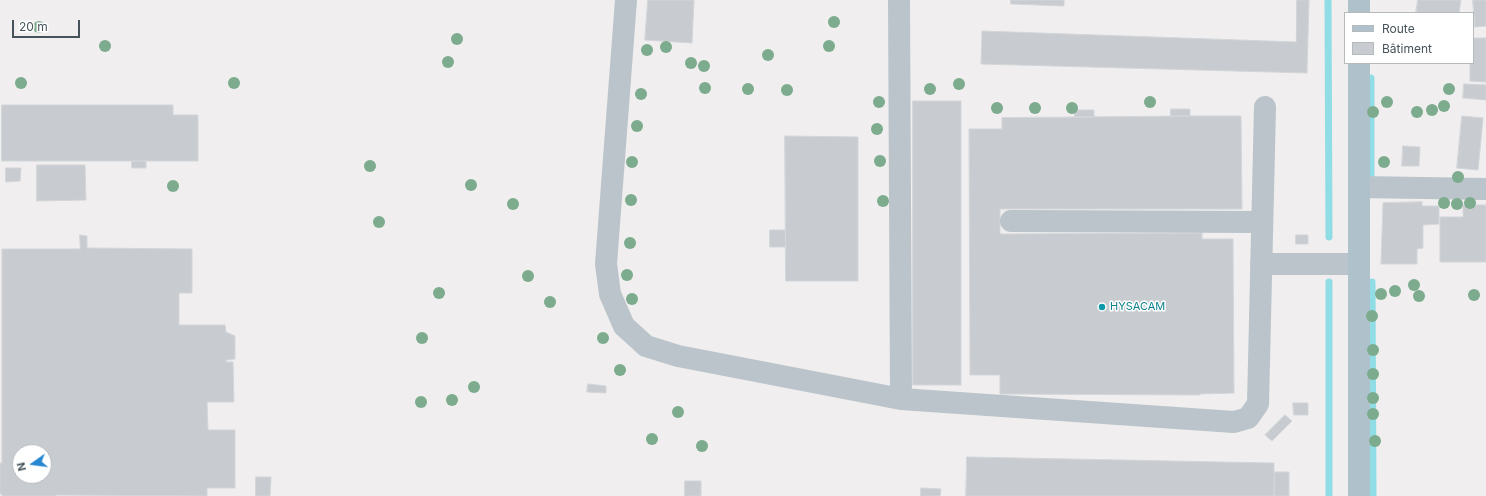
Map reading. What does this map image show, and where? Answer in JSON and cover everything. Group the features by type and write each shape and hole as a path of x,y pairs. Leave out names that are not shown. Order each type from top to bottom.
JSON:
{"main road":[{"path":"1359,0 1359,12"},
{"path":"1359,64 1359,496"}],"street":[{"path":"626,0 606,264 610,294 624,326 646,346 678,356 901,399 1234,422 1248,418 1258,404 1265,107"},
{"path":"899,0 901,399"},
{"path":"1359,187 1486,189"},
{"path":"1011,221 1262,222"},
{"path":"1261,264 1359,264"}],"building":[{"path":"648,0 694,0 692,43 645,40"},
{"path":"1011,0 1064,0 1064,6 1011,4"},
{"path":"1297,0 1309,0 1307,73 981,64 982,31 1296,42"},
{"path":"1418,0 1461,0 1459,12 1416,12"},
{"path":"1473,0 1486,0 1486,26 1475,27"},
{"path":"1474,38 1486,38 1486,82 1470,81 1470,64 1474,64"},
{"path":"1464,84 1486,85 1486,100 1463,98"},
{"path":"913,101 961,101 961,385 913,385"},
{"path":"2,105 173,105 173,115 198,115 198,161 2,161"},
{"path":"1171,109 1190,109 1190,116 1171,116"},
{"path":"1075,110 1094,110 1094,117 1075,117"},
{"name":"HYSACAM","path":"1241,116 1242,209 1000,209 1000,234 1202,233 1202,239 1233,239 1234,393 1200,395 1000,394 1000,375 970,375 969,129 1002,129 1002,118"},
{"path":"1462,116 1483,118 1478,170 1457,168"},
{"path":"785,136 858,137 858,281 786,281"},
{"path":"1403,146 1420,147 1419,166 1402,166"},
{"path":"132,161 146,161 146,168 132,168"},
{"path":"37,165 85,165 86,200 37,201"},
{"path":"6,168 21,168 20,181 6,182"},
{"path":"1422,202 1422,206 1439,206 1439,224 1423,225 1423,248 1417,249 1417,264 1381,264 1383,203"},
{"path":"1463,205 1486,205 1486,262 1440,262 1440,217 1463,217"},
{"path":"770,230 785,230 786,247 770,247"},
{"path":"80,235 87,236 87,248 192,249 192,293 179,293 179,325 225,325 226,332 235,336 235,359 226,360 226,362 233,362 234,402 207,402 208,430 235,430 235,488 207,488 207,496 2,496 2,494 0,494 0,463 2,463 2,249 80,249"},
{"path":"1296,235 1308,235 1308,244 1296,244"},
{"path":"588,384 606,386 606,393 587,392"},
{"path":"1293,403 1308,403 1308,415 1294,415"},
{"path":"1285,415 1292,421 1272,441 1265,435"},
{"path":"967,457 1274,463 1274,496 966,496"},
{"path":"1275,472 1289,472 1289,496 1274,496"},
{"path":"256,477 271,477 270,496 256,496"},
{"path":"685,481 701,481 701,496 685,496"},
{"path":"921,488 941,489 940,496 921,496"}],"waterway":[{"path":"1328,0 1329,237"},
{"path":"1371,78 1371,176"},
{"path":"1329,282 1329,496"},
{"path":"1372,282 1373,496"}],"place":[{"name":"HYSACAM","path":"1102,307"}]}
